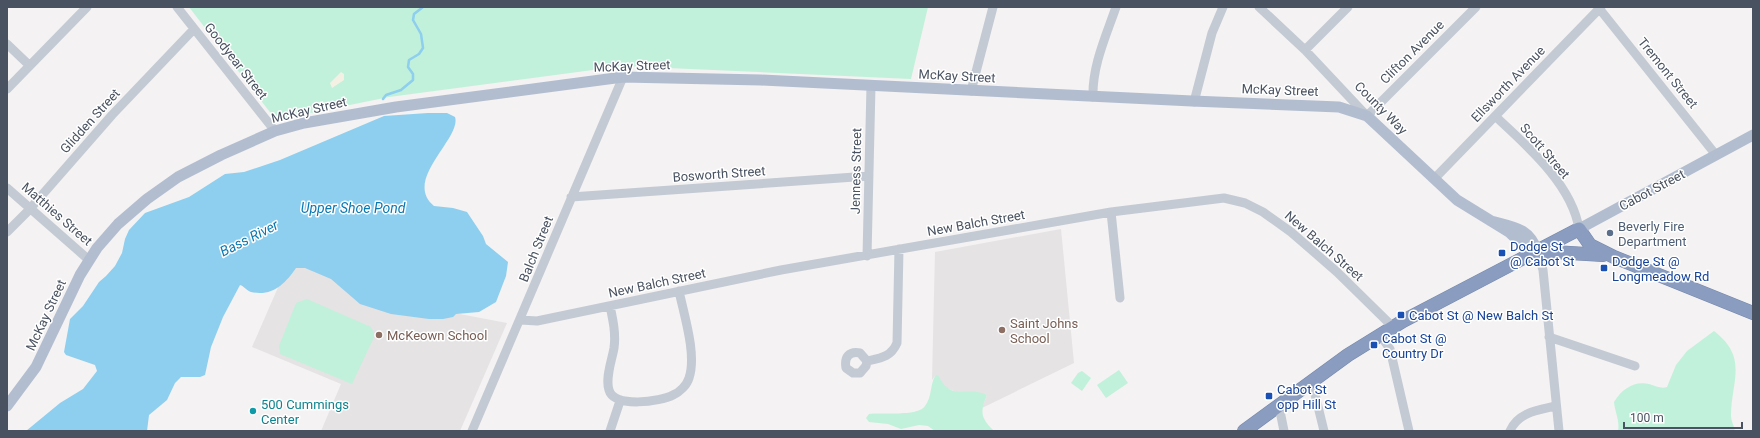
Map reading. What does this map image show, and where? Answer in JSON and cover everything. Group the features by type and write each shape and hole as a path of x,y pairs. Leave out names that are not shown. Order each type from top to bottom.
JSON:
{"highway":[{"name":"Cabot Street","path":"1244,431 1348,355 1393,327 1579,228"},
{"path":"1579,228 1590,245 1614,257 1753,313"},
{"path":"1537,251 1614,257"}],"main road":[{"name":"McKay Street","path":"7,406 36,367 59,316 97,248 118,224 147,199 178,177 221,155 274,131 348,114 623,77 753,80 1194,102 1339,107 1367,116"},
{"name":"County Way","path":"1367,116 1463,204 1491,221 1527,233 1533,240 1537,251"},
{"name":"Cabot Street","path":"1579,228 1753,135"}],"street":[{"path":"7,89 87,7"},
{"name":"Goodyear Street","path":"177,7 274,131"},
{"path":"971,91 993,7"},
{"path":"1093,97 1092,84 1095,67 1116,7"},
{"path":"1194,102 1212,33 1223,7"},
{"name":"County Way","path":"1259,7 1305,50 1367,116"},
{"path":"1305,50 1348,7"},
{"name":"Clifton Avenue","path":"1367,116 1476,7"},
{"name":"Ellsworth Avenue","path":"1434,179 1600,8"},
{"name":"Tremont Street","path":"1600,8 1716,155"},
{"name":"Glidden Street","path":"7,232 31,208 112,115 194,29"},
{"path":"7,44 29,65"},
{"name":"Balch Street","path":"472,431 521,320 571,197 623,77"},
{"name":"Jenness Street","path":"867,256 871,86"},
{"name":"Scott Street","path":"1495,116 1528,147 1552,175 1577,214 1579,228"},
{"name":"Bosworth Street","path":"571,197 869,176"},
{"name":"Matthies Street","path":"7,188 89,260"},
{"name":"New Balch Street","path":"521,320 537,321 781,270 1111,212 1224,198 1245,203 1263,212 1291,232 1337,272 1393,327"},
{"path":"1111,212 1120,298"},
{"path":"867,360 888,356 894,350 897,343 899,250"},
{"path":"1537,251 1543,270 1559,431"},
{"path":"610,306 615,332 609,390 613,397 620,401 631,402 659,399 673,395 686,385 689,378 691,351 679,291"},
{"path":"1380,335 1390,349 1409,431"},
{"path":"1549,337 1635,366"},
{"path":"1312,382 1324,431"},
{"path":"610,431 620,401"},
{"path":"1279,406 1284,431"},
{"path":"1510,431 1513,424 1523,416 1556,406"}],"shaded area":[{"name":"Saint Johns School","path":"1061,229 1074,363 982,408 987,395 969,392 960,394 945,387 935,376 932,380 935,252"},
{"name":"McKeown School","path":"293,253 391,301 507,323 460,431 321,431 341,384 252,347"}],"green space":[{"path":"189,7 928,7 911,79 623,66 389,97 276,120"},
{"path":"307,299 371,327 375,335 352,384 280,354 279,346 296,303"},
{"path":"1714,331 1725,341 1735,361 1736,370 1731,420 1735,431 1618,431 1618,420 1614,402 1617,397 1629,387 1638,384 1644,383 1665,388 1667,387 1676,365 1687,351"},
{"path":"1119,370 1128,383 1106,398 1097,385"},
{"path":"1082,371 1091,378 1082,391 1071,383 1078,373"},
{"path":"938,375 949,389 960,392 979,392 987,395 982,410 986,422 994,431 935,431 928,426 919,425 901,429 888,424 869,422 866,418 869,414 908,413 921,409 925,406 930,395 935,376"}],"sand":[{"path":"341,72 344,74 344,80 332,88 330,83"}],"water":[{"name":"Upper Shoe Pond","path":"447,113 455,117 455,126 428,172 425,184 426,196 434,206 453,208 467,212 483,236 486,244 508,262 506,276 496,302 479,312 456,314 453,317 443,319 429,319 391,314 360,304 331,279 305,268 296,268 282,284 272,291 265,293 251,292 240,285 223,317 211,347 205,375 200,377 181,377 175,383 167,400 149,415 147,431 26,431 60,403 83,389 97,371 95,365 66,355 64,352 70,319 83,306 99,282 115,266 122,253 125,239 129,230 145,213 189,197 225,174 244,172 280,160 384,116"}],"waterway":[{"name":"Bass River","path":"383,99 386,95 401,90 413,80 413,74 408,67 409,60 419,54 423,48 421,34 413,20 414,14 423,7"}],"place":[{"name":"Beverly Fire Department","path":"1610,233"},
{"name":"Dodge St @ Cabot St","path":"1502,253"},
{"name":"Dodge St @ Longmeadow Rd","path":"1604,268"},
{"name":"Cabot St @ New Balch St","path":"1401,315"},
{"name":"Saint Johns School","path":"1002,330"},
{"name":"McKeown School","path":"379,335"},
{"name":"Cabot St @ Country Dr","path":"1374,345"},
{"name":"Cabot St opp Hill St","path":"1269,396"},
{"name":"500 Cummings Center","path":"253,411"}]}
